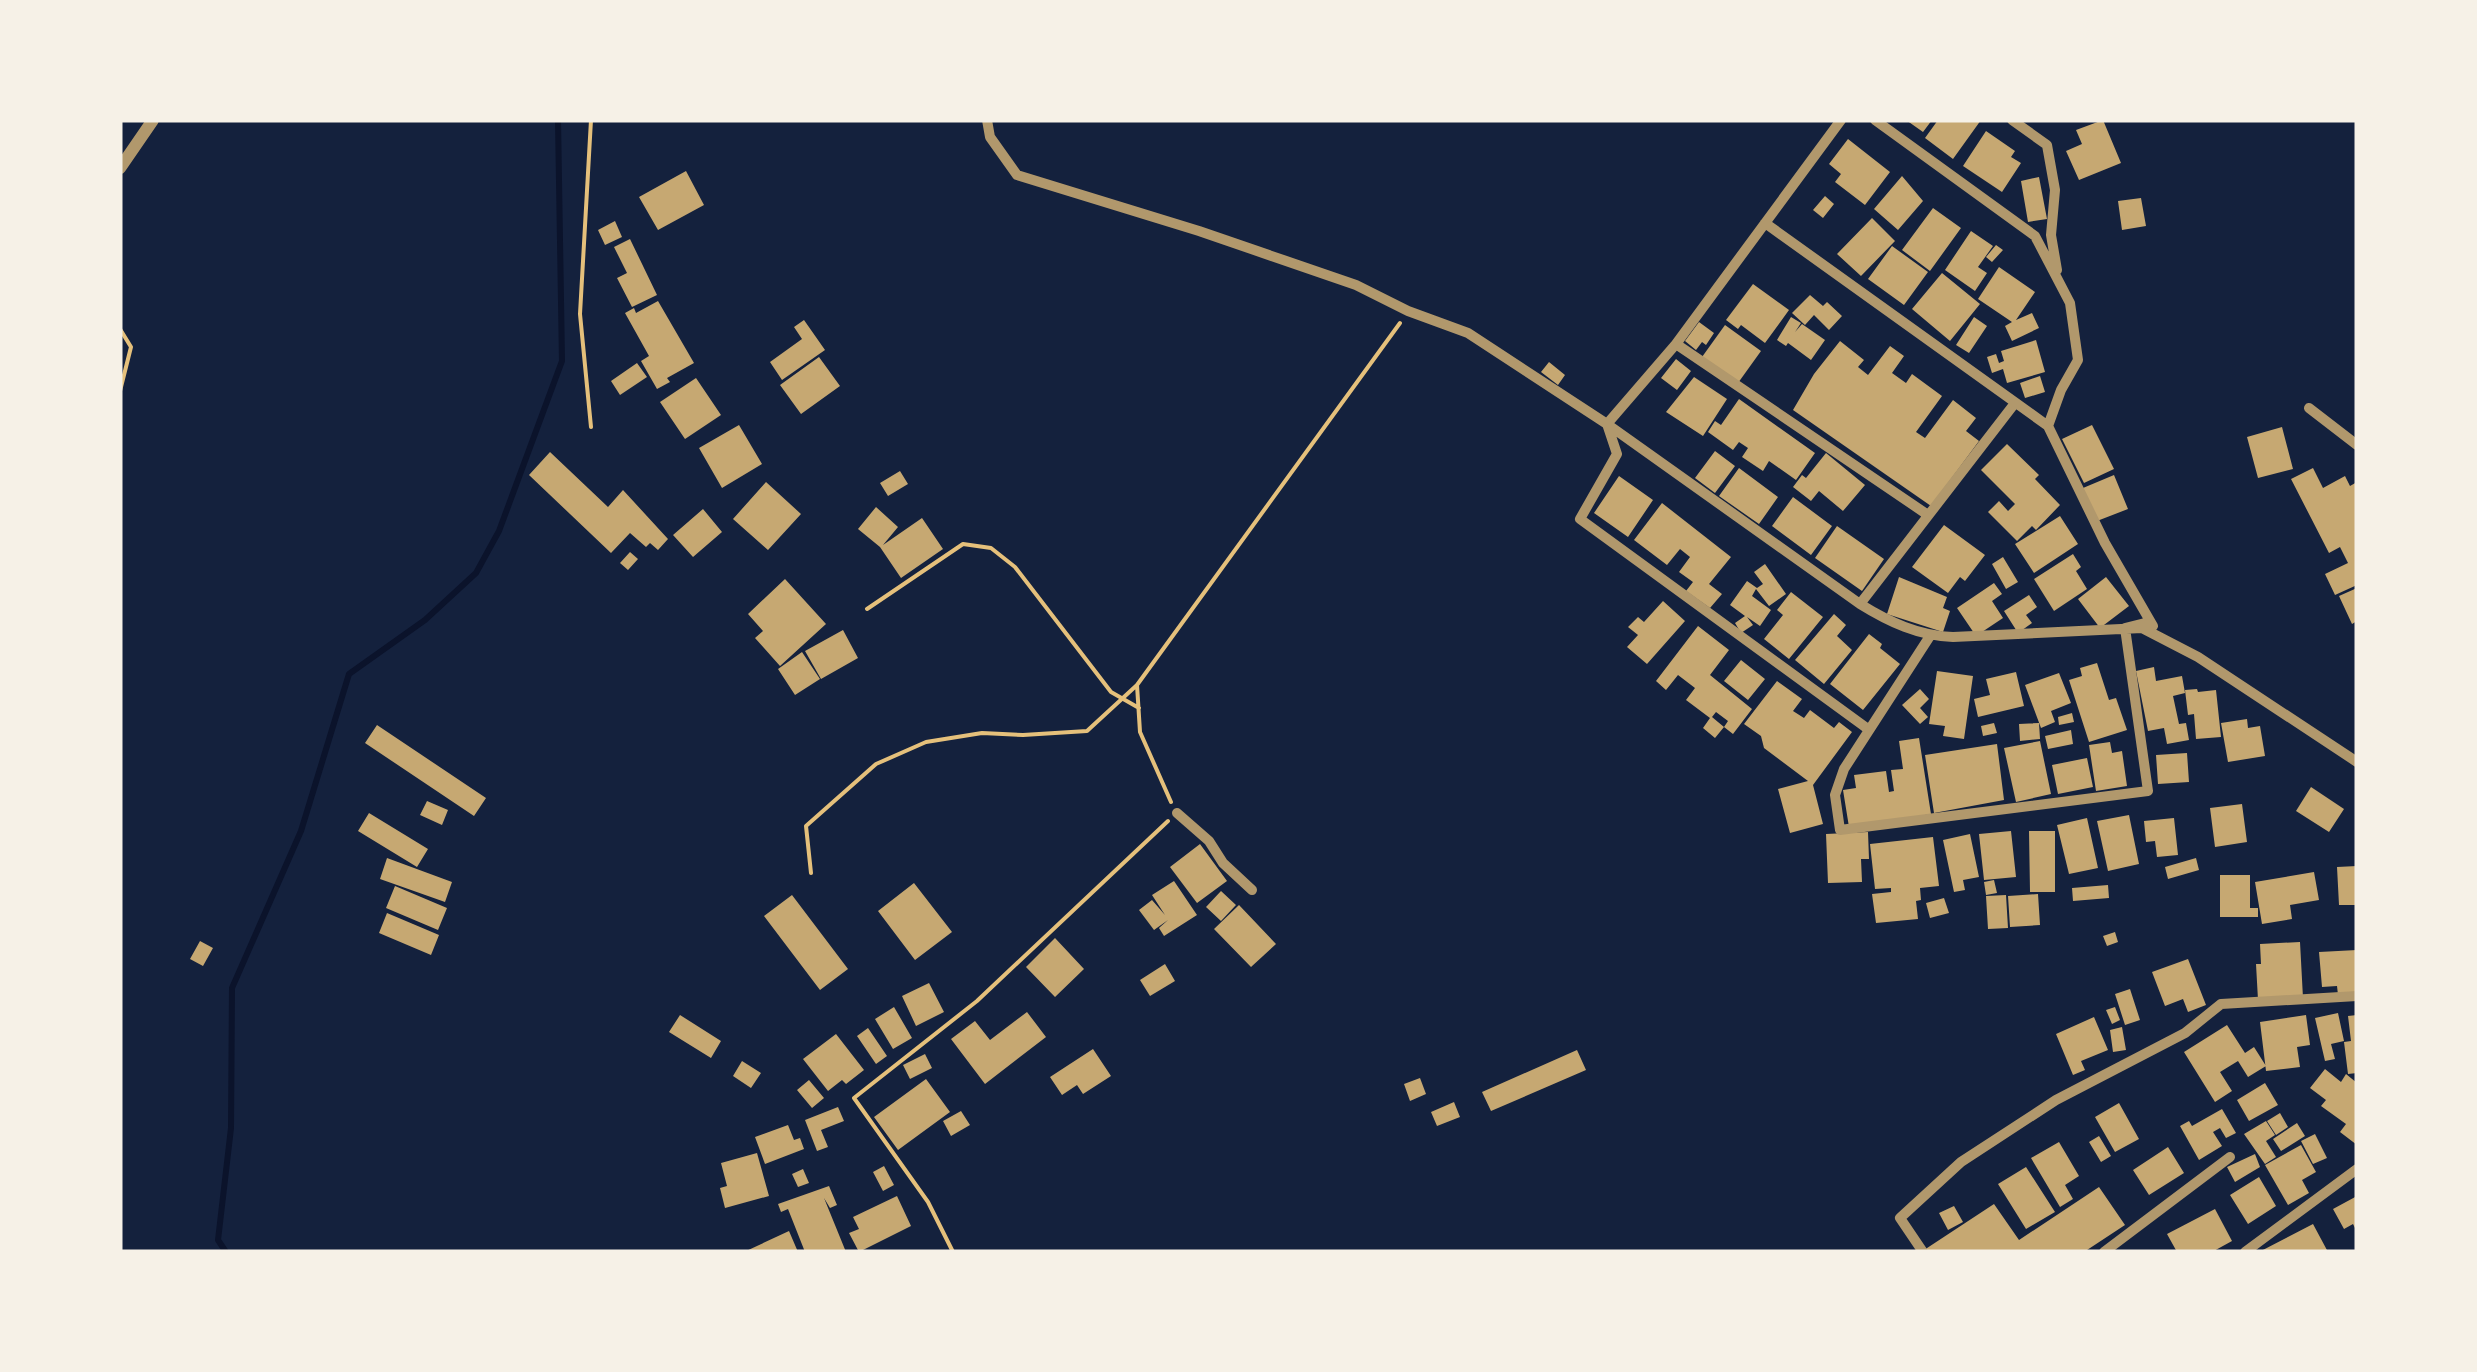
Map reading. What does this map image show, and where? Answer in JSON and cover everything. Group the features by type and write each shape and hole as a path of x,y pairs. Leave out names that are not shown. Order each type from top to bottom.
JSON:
{"street":[{"path":"120,168 153,120"},
{"path":"987,120 990,137 1017,175 1356,285 1408,311 1468,333 1607,424 1860,604 1902,626 1930,636 2142,628 2198,656 2357,762"},
{"path":"1607,424 1676,344 1841,120"},
{"path":"1876,120 2035,236 2070,302 2078,360 2061,390 2048,426"},
{"path":"2012,120 2047,145 2055,190 2052,235 2058,280"},
{"path":"1765,223 2048,426 2105,543 2149,622 2166,640"},
{"path":"1676,344 1928,516"},
{"path":"1860,604 2015,403"},
{"path":"2309,408 2357,446"},
{"path":"1607,424 1617,454 1580,519 1868,729"},
{"path":"2125,628 2149,622"},
{"path":"1930,636 1844,768 1835,796 1840,830 2148,791 2125,628"},
{"path":"1176,813 1209,841 1223,863 1252,890"},
{"path":"1923,1252 1900,1218 1962,1162 2056,1100 2185,1033 2221,1004 2357,996"},
{"path":"2104,1252 2230,1157"},
{"path":"2245,1252 2357,1169"}],"path":[{"path":"590,120 580,314 591,428"},
{"path":"811,874 806,826 876,764 926,742 945,739 1086,731 1137,685 1408,311"},
{"path":"120,329 131,347 120,392"},
{"path":"867,609 963,544 991,548 1015,567 1111,692 1139,708"},
{"path":"954,1252 928,1202 854,1098 977,1002 1176,813 1140,732 1137,685"}],"building":[{"path":"1906,120 1932,120 1923,132"},
{"path":"1938,120 1981,120 1953,159 1925,138"},
{"path":"2103,120 2121,163 2079,180 2066,151 2082,144 2076,130"},
{"path":"1986,131 2015,151 2011,157 2021,163 2002,192 1963,166"},
{"path":"1848,139 1890,172 1865,205 1835,182 1841,174 1829,164"},
{"path":"686,171 704,205 658,230 639,197"},
{"path":"1902,176 1923,201 1898,230 1874,209"},
{"path":"2039,177 2047,219 2028,222 2021,181"},
{"path":"1825,196 1834,204 1823,218 1813,210"},
{"path":"2141,198 2146,226 2122,230 2118,201"},
{"path":"1933,208 1961,228 1930,271 1902,250"},
{"path":"1872,218 1895,241 1861,276 1837,254"},
{"path":"615,221 622,237 605,245 598,230"},
{"path":"1971,231 1993,246 1978,267 1987,273 1975,291 1945,270"},
{"path":"630,239 657,295 632,307 617,278 627,273 614,247"},
{"path":"1996,245 2003,250 1992,262 1986,257"},
{"path":"1892,246 1928,272 1904,305 1868,279"},
{"path":"1999,267 2035,292 2016,320 2032,313 2039,328 2012,341 2005,326 2012,322 1978,299"},
{"path":"1942,273 1980,304 1950,341 1912,309"},
{"path":"1753,284 1789,310 1765,343 1741,325 1738,329 1726,320"},
{"path":"1810,295 1823,306 1827,302 1842,316 1829,330 1814,315 1805,325 1792,313"},
{"path":"658,301 694,363 667,378 670,382 657,389 641,361 649,356 625,313 634,308 636,313"},
{"path":"1791,317 1801,323 1795,332 1802,324 1825,340 1811,360 1777,340"},
{"path":"1974,317 1987,326 1969,353 1956,345"},
{"path":"804,320 825,350 782,380 770,362 802,339 794,327"},
{"path":"1699,322 1714,333 1706,345 1702,342 1696,350 1685,341"},
{"path":"1725,325 1761,351 1738,383 1702,357"},
{"path":"2036,340 2045,372 2007,383 2003,369 1992,373 1987,357 1996,354 1999,363 2004,361 2001,351"},
{"path":"1840,341 1864,360 1858,367 1868,375 1890,346 1904,356 1892,373 1906,383 1912,374 1942,396 1916,432 1925,438 1953,400 1976,418 1966,431 1979,441 1931,506 1793,410"},
{"path":"819,357 840,386 801,414 780,385"},
{"path":"1676,359 1691,371 1677,390 1661,378"},
{"path":"1549,362 1565,375 1558,385 1541,372"},
{"path":"637,363 647,377 620,395 611,381"},
{"path":"2040,376 2045,392 2025,398 2020,383"},
{"path":"1694,377 1727,399 1703,436 1666,412"},
{"path":"696,378 721,415 685,439 660,402"},
{"path":"1739,399 1815,453 1796,480 1769,461 1763,471 1742,457 1748,448 1739,442 1733,450 1708,432 1715,421 1721,425"},
{"path":"739,425 762,464 722,488 699,448"},
{"path":"2092,425 2114,469 2084,483 2062,439"},
{"path":"2282,427 2293,469 2258,478 2247,437"},
{"path":"2007,444 2039,475 2035,479 2060,505 2036,530 2032,526 2017,541 1988,512 1999,501 2008,511 2015,504 1981,470"},
{"path":"1715,451 1735,466 1715,493 1695,478"},
{"path":"550,452 608,507 623,490 668,539 658,550 650,543 646,547 630,533 611,553 529,475"},
{"path":"1826,453 1865,485 1843,511 1819,491 1811,501 1793,487 1802,475 1806,478"},
{"path":"1739,468 1778,497 1759,524 1719,496"},
{"path":"2313,468 2323,488 2345,476 2350,486 2357,482 2357,585 2335,595 2325,574 2348,563 2340,547 2329,553 2291,479"},
{"path":"900,471 908,484 888,496 880,483"},
{"path":"2114,475 2128,509 2097,521 2083,488"},
{"path":"1619,476 1653,500 1628,537 1594,513"},
{"path":"766,482 801,514 768,550 733,519"},
{"path":"1793,497 1832,526 1811,555 1772,526"},
{"path":"1662,503 1731,557 1709,584 1722,594 1710,608 1686,591 1693,582 1679,572 1690,557 1680,549 1667,565 1634,540"},
{"path":"876,507 898,527 883,545 922,518 943,549 901,578 880,547 858,529"},
{"path":"703,509 722,532 693,557 673,535"},
{"path":"2060,516 2078,544 2034,573 2015,544"},
{"path":"1944,525 1985,555 1965,581 1960,577 1948,593 1912,567"},
{"path":"1837,526 1884,559 1862,591 1815,558"},
{"path":"630,552 638,559 628,570 620,563"},
{"path":"2073,554 2081,567 2076,571 2087,589 2054,611 2034,579"},
{"path":"2003,557 2018,582 2006,589 1992,564"},
{"path":"1765,564 1786,594 1769,606 1756,589 1752,596 1771,610 1760,626 1747,617 1753,625 1741,633 1735,623 1745,616 1730,605 1747,581 1757,588 1763,584 1754,572"},
{"path":"1899,577 1947,597 1943,608 1950,611 1943,632 1887,614"},
{"path":"2106,577 2129,606 2100,628 2078,599"},
{"path":"785,579 826,624 780,666 755,638 763,631 748,614"},
{"path":"1994,583 2002,594 1992,601 2003,618 1976,636 1957,608"},
{"path":"2357,588 2357,621 2352,624 2339,596"},
{"path":"1791,592 1823,617 1789,659 1764,639 1783,615 1777,610"},
{"path":"2029,595 2037,607 2026,615 2032,623 2018,633 2004,611"},
{"path":"1663,601 1685,621 1647,664 1627,647 1638,635 1628,627 1638,617 1644,622"},
{"path":"1834,614 1846,625 1837,636 1852,650 1824,684 1795,660"},
{"path":"1698,626 1729,650 1710,675 1752,709 1733,734 1724,727 1715,738 1703,728 1710,718 1686,700 1695,688 1678,675 1666,690 1656,681","holes":["1716,712 1728,721 1724,727 1712,717"]},
{"path":"843,630 858,658 821,679 805,651"},
{"path":"1869,634 1900,664 1863,710 1830,684"},
{"path":"802,652 820,679 795,695 778,669"},
{"path":"1741,660 1765,679 1748,700 1724,681"},
{"path":"2097,663 2109,700 2116,698 2127,730 2089,742 2069,680 2082,676 2080,668"},
{"path":"2154,667 2156,681 2182,676 2185,693 2173,696 2179,724 2186,723 2189,740 2167,744 2164,728 2148,731 2136,671"},
{"path":"1937,671 1973,676 1964,739 1943,736 1945,726 1929,724"},
{"path":"2016,672 2024,706 1978,717 1974,699 1990,695 1986,679"},
{"path":"2059,673 2071,703 2051,711 2055,722 2041,728 2025,685"},
{"path":"1777,681 1802,699 1793,711 1804,718 1810,710 1834,728 1839,722 1852,732 1813,785 1823,824 1790,833 1778,789 1808,781 1764,748 1761,736 1744,724"},
{"path":"1920,689 1929,699 1920,708 1928,717 1920,724 1902,705"},
{"path":"2185,690 2216,690 2221,737 2196,739 2194,714 2188,715"},
{"path":"2072,713 2074,722 2059,725 2058,717"},
{"path":"2247,719 2248,728 2260,726 2265,756 2228,762 2221,723"},
{"path":"1994,723 1997,733 1983,736 1981,726"},
{"path":"2039,723 2040,739 2020,741 2019,724"},
{"path":"377,725 486,798 474,816 365,743"},
{"path":"2071,730 2073,744 2048,749 2045,736"},
{"path":"1919,738 1931,814 1849,827 1843,790 1856,788 1854,775 1886,771 1889,792 1894,791 1891,770 1903,769 1899,741"},
{"path":"2040,741 2051,794 2016,802 2004,748"},
{"path":"2110,742 2112,753 2122,751 2127,786 2096,791 2089,745"},
{"path":"1997,744 2004,800 1934,813 1925,755"},
{"path":"2187,753 2189,782 2158,784 2156,755"},
{"path":"2087,758 2093,787 2058,794 2052,765"},
{"path":"2311,787 2344,809 2329,832 2296,811"},
{"path":"427,801 448,810 442,825 420,815"},
{"path":"2242,804 2247,842 2215,847 2210,808"},
{"path":"369,813 428,849 417,867 358,831"},
{"path":"2129,815 2139,864 2108,871 2097,821"},
{"path":"2087,818 2098,868 2069,874 2057,825"},
{"path":"2174,818 2178,855 2157,857 2155,841 2146,842 2144,821"},
{"path":"2011,831 2016,877 1984,880 1979,834"},
{"path":"2029,831 2055,831 2055,892 2030,892"},
{"path":"1868,832 1869,859 1861,859 1862,882 1828,883 1826,834"},
{"path":"1970,834 1979,877 1963,880 1965,890 1954,892 1943,840"},
{"path":"1933,837 1939,886 1920,888 1921,900 1916,901 1918,919 1876,923 1872,894 1891,892 1891,888 1875,889 1870,844"},
{"path":"1200,844 1227,881 1197,903 1170,867"},
{"path":"387,858 452,882 445,902 380,879"},
{"path":"2196,858 2199,870 2168,879 2165,867"},
{"path":"2357,866 2357,905 2339,905 2337,867"},
{"path":"2314,872 2319,900 2290,905 2292,919 2262,924 2255,882"},
{"path":"2220,875 2250,875 2250,908 2258,908 2258,917 2220,917"},
{"path":"1994,880 1997,893 1986,895 1984,882"},
{"path":"1174,881 1197,915 1164,936 1159,928 1168,920 1154,930 1139,910 1152,900 1165,915 1152,895"},
{"path":"914,883 952,932 915,960 878,911"},
{"path":"2108,885 2109,898 2073,901 2072,888"},
{"path":"395,886 447,908 438,930 386,908"},
{"path":"1221,891 1236,905 1221,921 1206,907"},
{"path":"2038,894 2040,925 2010,927 2008,896"},
{"path":"792,895 848,969 820,990 764,916"},
{"path":"2006,895 2008,928 1988,929 1986,896"},
{"path":"1944,898 1949,913 1930,918 1926,903"},
{"path":"1239,905 1276,944 1251,967 1214,929"},
{"path":"387,913 439,935 431,955 379,933"},
{"path":"2115,932 2118,942 2107,946 2103,936"},
{"path":"1055,938 1084,969 1055,997 1026,967"},
{"path":"200,941 213,948 203,966 190,959"},
{"path":"2300,942 2303,998 2258,1000 2256,964 2261,964 2260,944"},
{"path":"2357,950 2357,994 2338,995 2337,986 2322,987 2319,952"},
{"path":"2188,959 2206,1005 2188,1012 2183,999 2165,1006 2152,972"},
{"path":"1165,964 1175,981 1150,996 1140,980"},
{"path":"929,983 944,1012 916,1026 902,996"},
{"path":"2130,989 2140,1020 2125,1025 2115,994"},
{"path":"894,1007 912,1038 893,1049 875,1019"},
{"path":"2115,1007 2120,1020 2112,1024 2106,1010"},
{"path":"1027,1012 1046,1037 985,1084 951,1039 975,1021 990,1040"},
{"path":"2338,1013 2344,1041 2331,1044 2335,1059 2325,1061 2315,1018"},
{"path":"680,1015 721,1041 711,1058 669,1032"},
{"path":"2306,1015 2310,1045 2297,1047 2300,1067 2266,1071 2260,1022"},
{"path":"2357,1015 2357,1073 2348,1074 2344,1042 2351,1041 2348,1016"},
{"path":"2094,1017 2108,1050 2081,1061 2085,1070 2073,1075 2056,1034"},
{"path":"2227,1025 2245,1053 2254,1047 2266,1066 2248,1077 2238,1061 2220,1072 2232,1091 2215,1102 2184,1052"},
{"path":"2122,1027 2126,1050 2113,1052 2110,1030"},
{"path":"868,1028 887,1056 876,1064 857,1036"},
{"path":"836,1034 864,1070 846,1084 842,1080 828,1091 803,1059"},
{"path":"1093,1049 1111,1076 1083,1094 1077,1085 1062,1095 1050,1077"},
{"path":"1577,1050 1586,1070 1491,1111 1482,1092"},
{"path":"925,1054 932,1068 910,1079 903,1065"},
{"path":"742,1061 761,1073 751,1088 733,1076"},
{"path":"2325,1069 2341,1082 2346,1074 2357,1083 2357,1145 2340,1132 2346,1124 2321,1106 2326,1100 2310,1088"},
{"path":"1420,1078 1426,1094 1410,1101 1404,1084"},
{"path":"926,1079 950,1112 898,1150 874,1117"},
{"path":"809,1080 824,1098 812,1108 797,1090"},
{"path":"2265,1083 2278,1105 2249,1121 2237,1100"},
{"path":"1454,1102 1460,1117 1437,1126 1431,1112"},
{"path":"2119,1103 2139,1139 2115,1152 2095,1117"},
{"path":"838,1107 844,1121 821,1130 828,1147 817,1151 805,1120"},
{"path":"2222,1109 2236,1133 2226,1138 2220,1128 2213,1132 2222,1146 2199,1160 2180,1126 2189,1121 2192,1126"},
{"path":"961,1111 970,1125 951,1136 943,1121"},
{"path":"2280,1113 2288,1127 2276,1135 2267,1121"},
{"path":"2266,1121 2275,1135 2266,1141 2276,1157 2265,1164 2244,1134"},
{"path":"2297,1123 2305,1136 2281,1151 2273,1139"},
{"path":"788,1125 794,1140 800,1138 804,1149 765,1164 755,1137"},
{"path":"2315,1134 2327,1158 2313,1164 2301,1141"},
{"path":"2099,1136 2111,1156 2101,1162 2089,1142"},
{"path":"2059,1142 2079,1176 2065,1185 2073,1199 2060,1207 2031,1158"},
{"path":"2301,1145 2316,1172 2302,1180 2309,1193 2288,1205 2265,1165"},
{"path":"2168,1147 2184,1173 2149,1195 2133,1170"},
{"path":"757,1153 769,1196 725,1208 720,1188 727,1186 721,1163"},
{"path":"2255,1154 2260,1167 2235,1182 2227,1167"},
{"path":"884,1166 894,1185 883,1191 873,1172"},
{"path":"2026,1167 2055,1212 2026,1229 1998,1184"},
{"path":"803,1169 809,1183 798,1187 792,1174"},
{"path":"2259,1177 2276,1206 2248,1224 2230,1195"},
{"path":"829,1186 837,1205 830,1208 824,1198 846,1252 805,1252 788,1209 781,1212 778,1204"},
{"path":"2099,1187 2125,1225 2084,1252 1921,1252 1994,1204 2019,1240"},
{"path":"897,1196 911,1226 859,1252 849,1233 859,1229 853,1217"},
{"path":"2357,1196 2357,1232 2353,1224 2344,1229 2333,1209"},
{"path":"1954,1206 1963,1222 1948,1230 1939,1213"},
{"path":"2215,1209 2232,1241 2212,1252 2177,1252 2167,1234"},
{"path":"2313,1224 2328,1252 2259,1252"},
{"path":"789,1231 798,1252 744,1252"}],"waterway":[{"path":"226,1252 218,1240 231,1128 232,988 301,831 349,674 425,620 476,573 499,531 562,361 558,120"}]}
